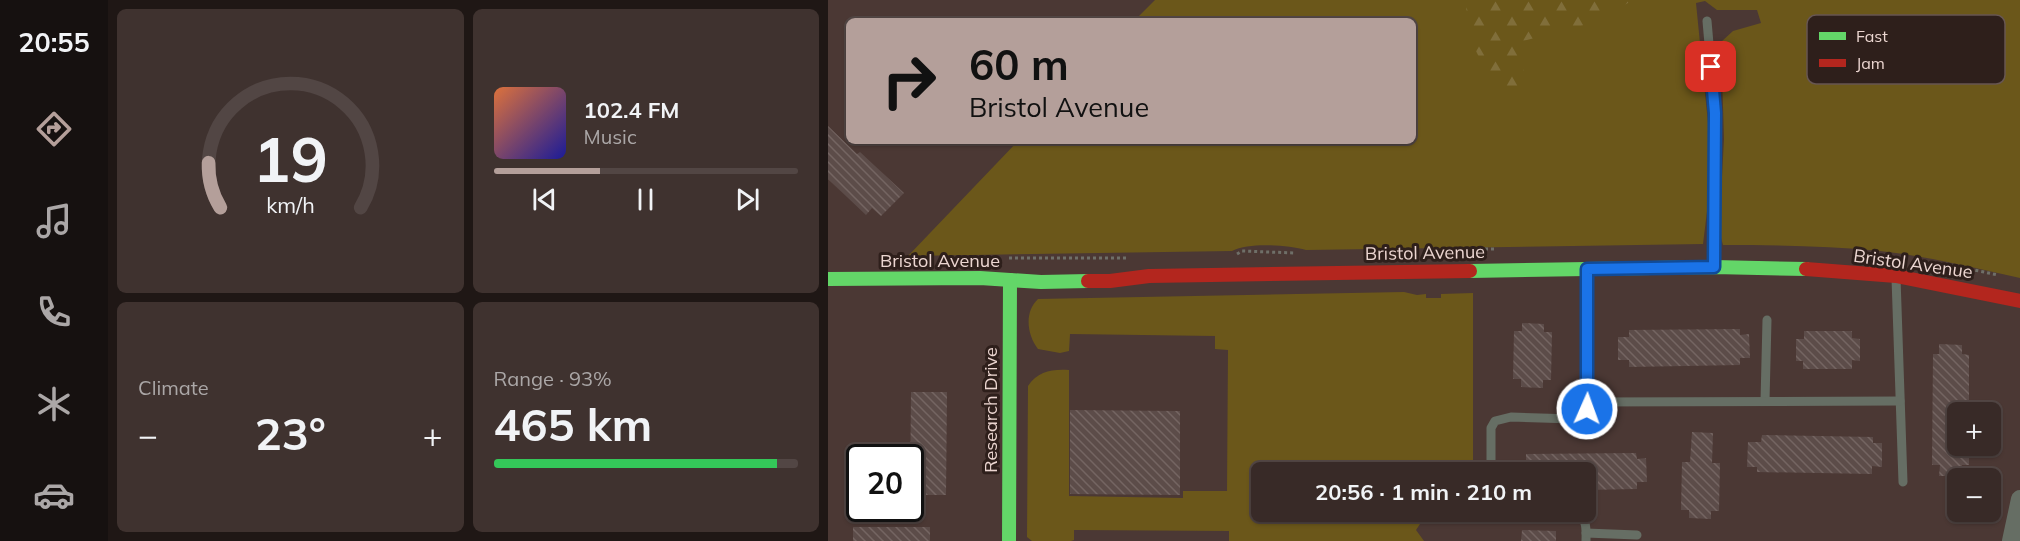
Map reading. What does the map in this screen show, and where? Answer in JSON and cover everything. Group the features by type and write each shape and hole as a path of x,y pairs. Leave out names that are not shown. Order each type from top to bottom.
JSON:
{"street":[{"name":"Bristol Avenue","path":"828,279 1041,282 1110,281 1149,276 1714,267 1808,269 1896,276 2020,301"},
{"name":"Research Drive","path":"1009,541 1010,280"},
{"path":"2011,541 2019,509"}],"lane":[{"path":"1707,21 1715,113 1714,267"},
{"path":"1491,462 1491,428 1495,422 1511,417 1574,419 1584,412 1588,402 1587,269"},
{"path":"1896,276 1903,482"},
{"path":"1765,402 1767,320"},
{"path":"1588,402 1900,401"},
{"path":"1584,522 1586,537 1637,535"}],"path":[{"path":"1232,256 1242,251 1289,251 1302,254"},
{"path":"1005,258 1128,258"}],"green space":[{"path":"1155,0 2020,0 2020,278 1933,259 1880,251 1802,246 1723,245 1719,231 1724,139 1721,42 1733,31 1761,23 1757,10 1717,10 1705,1 1696,3 1711,179 1703,244 1306,250 1269,245 1248,246 1232,251 908,256 1015,144 1416,144 1416,18 1137,18"},
{"path":"1465,0 1633,0 1596,22 1523,41 1524,94 1494,87 1471,41"},
{"path":"1404,292 1417,295 1426,294 1426,298 1441,298 1441,294 1473,293 1473,462 1251,462 1251,522 1421,522 1416,530 1424,541 1229,541 1229,531 1074,530 1074,540 1071,541 1032,541 1027,537 1028,386 1036,377 1051,371 1069,370 1069,496 1183,498 1183,491 1227,491 1228,350 1215,349 1215,336 1070,334 1069,351 1060,353 1038,349 1029,330 1029,317 1038,299"}],"building":[{"path":"828,126 857,154 860,152 904,193 881,216 872,208 866,215 828,179"},
{"path":"1522,323 1544,324 1544,332 1552,332 1551,380 1543,380 1543,388 1521,387 1521,379 1513,379 1514,331 1522,331"},
{"path":"1740,329 1740,335 1749,334 1750,358 1740,358 1740,365 1629,367 1629,360 1618,360 1618,337 1629,337 1629,330"},
{"path":"1804,331 1852,331 1852,338 1860,339 1860,361 1852,360 1852,369 1803,369 1803,361 1796,361 1796,339 1804,339"},
{"path":"1939,344 1962,345 1962,354 1969,355 1969,402 1947,402 1947,456 1969,456 1969,465 1962,465 1962,468 1947,468 1947,476 1939,476 1940,465 1932,465 1933,354 1939,354"},
{"path":"911,392 947,392 946,495 924,495 924,444 910,444"},
{"path":"1070,410 1180,411 1180,495 1070,494"},
{"path":"1692,432 1713,433 1712,463 1720,463 1719,511 1711,511 1711,519 1689,518 1689,510 1681,510 1682,462 1690,462"},
{"path":"1762,435 1873,437 1873,443 1882,443 1882,467 1872,466 1872,474 1757,472 1757,467 1747,467 1748,442 1761,442"},
{"path":"1636,453 1637,459 1646,458 1647,482 1637,482 1637,489 1596,490 1596,462 1515,462 1526,461 1526,454"},
{"path":"853,527 930,527 930,541 853,541"},
{"path":"1522,530 1556,531 1556,541 1521,541"}],"traffic: fast":[{"path":"1470,271 1714,267 1806,269"},
{"path":"828,279 980,278 1041,282 1088,281"},
{"path":"1009,541 1010,280"}],"traffic: jam":[{"path":"1806,269 1896,276 2020,301"},
{"path":"1088,281 1149,276 1470,271"}],"route":[{"path":"1587,409 1587,269 1714,267 1715,113 1711,67"}]}
